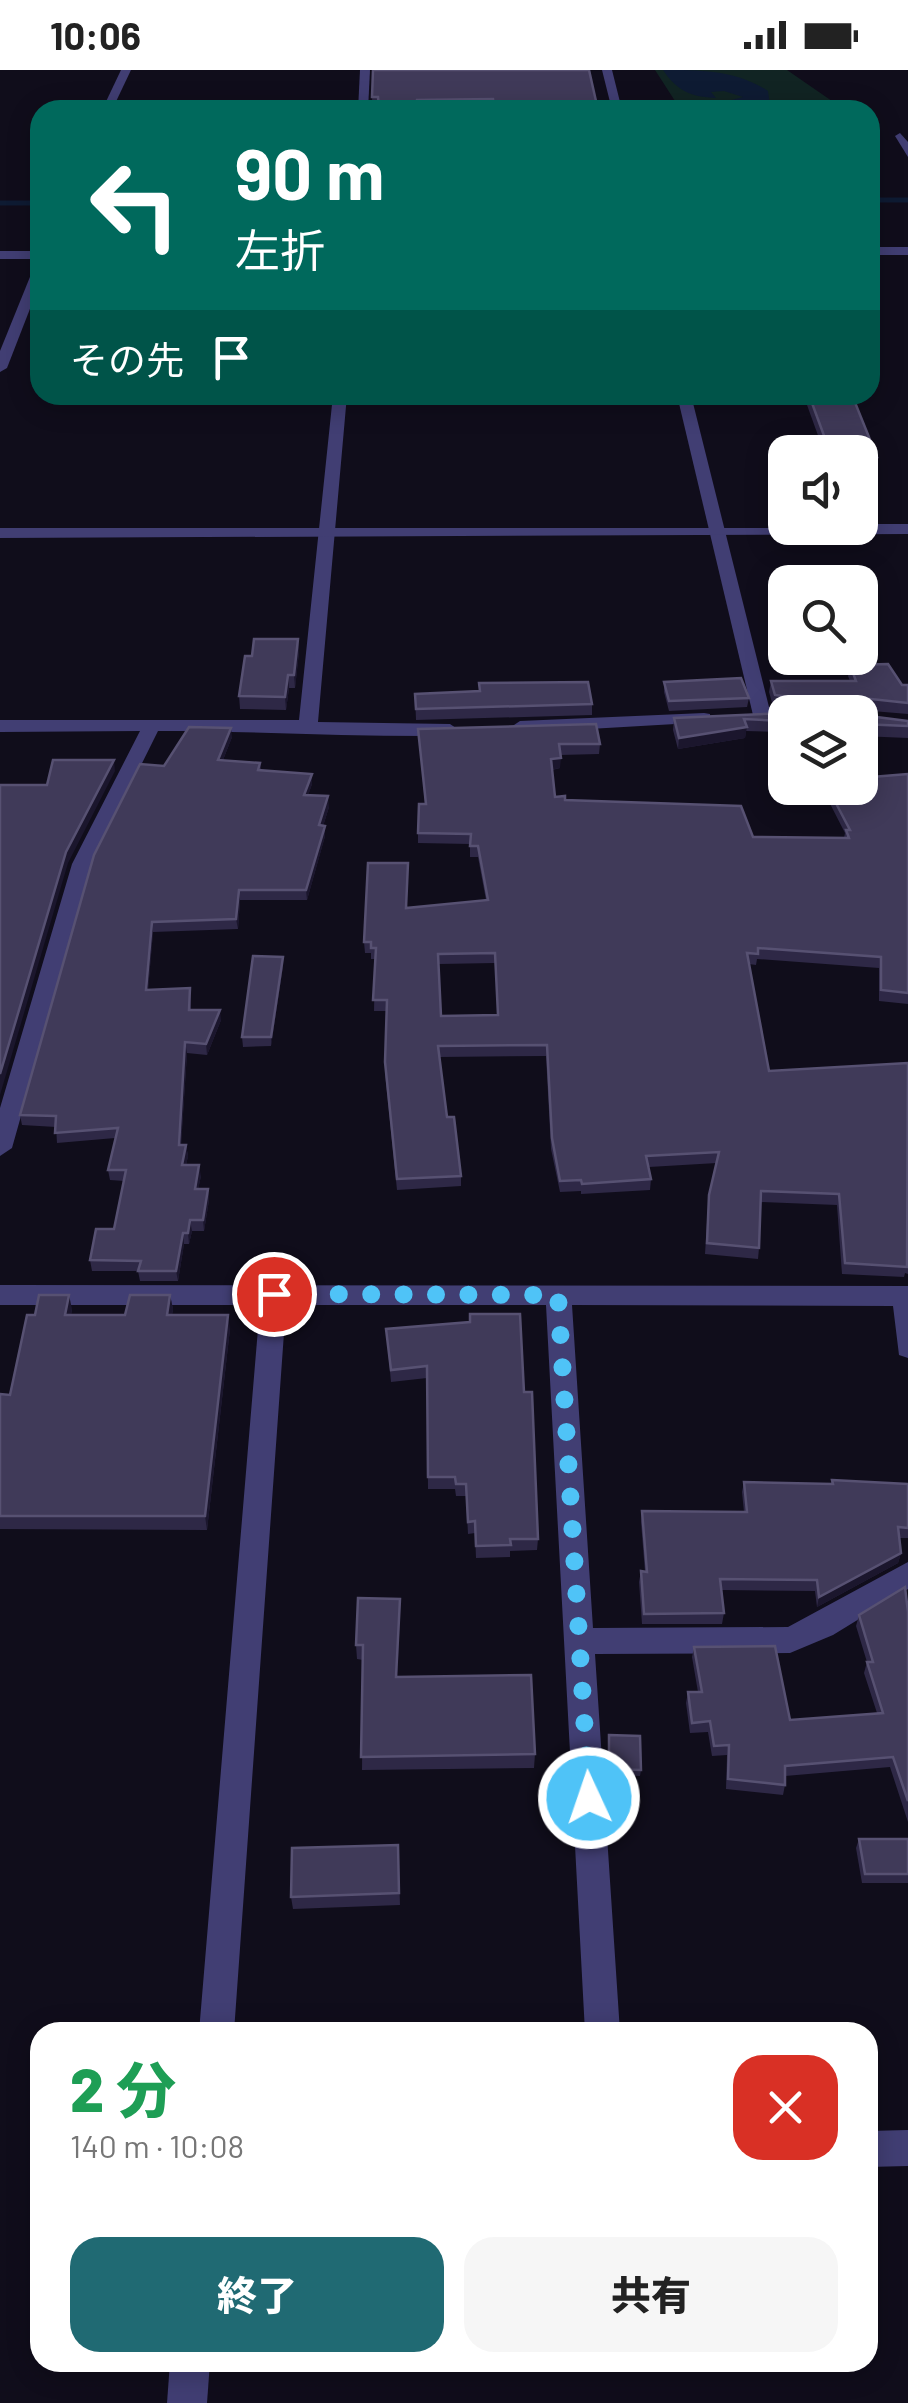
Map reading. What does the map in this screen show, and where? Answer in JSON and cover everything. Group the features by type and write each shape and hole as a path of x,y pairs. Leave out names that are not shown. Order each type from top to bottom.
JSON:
{"street":[{"path":"111,100 126,70"},
{"path":"364,100 365,70"},
{"path":"607,70 614,100"},
{"path":"900,136 908,154"},
{"path":"880,251 908,251"},
{"path":"0,255 30,255"},
{"path":"0,368 30,292"},
{"path":"308,726 339,405"},
{"path":"687,405 719,530 742,716"},
{"path":"0,533 908,529"},
{"path":"498,728 768,716"},
{"path":"0,1148 22,1078 44,984 82,864 152,725"},
{"path":"0,726 462,730"},
{"path":"0,1294 907,1296 908,1348"},
{"path":"217,2022 274,1294"},
{"path":"558,1295 602,2022"},
{"path":"579,1641 790,1640 822,1626 908,1574"},
{"path":"878,2149 908,2148"},
{"path":"186,2403 189,2372"}],"green space":[{"path":"655,70 787,70 830,100 674,100"}],"water":[{"path":"663,70 731,75 768,91 769,100 732,100 743,97 724,91 711,92 716,98 699,96 674,83"}],"building":[{"path":"373,70 589,70 596,100 378,100 372,97"},
{"path":"813,405 856,405 868,435 824,435"},
{"path":"254,639 298,639 294,675 288,675 285,697 239,696 245,656 252,656"},
{"path":"878,664 888,664 902,685 908,685 908,703 878,700 878,695 775,695 771,681 856,681 854,675 878,675"},
{"path":"741,678 749,698 669,701 664,682"},
{"path":"588,682 592,704 416,709 415,694 480,691 479,683"},
{"path":"768,714 768,720 744,719 747,727 679,738 674,718"},
{"path":"878,717 908,721 908,726 878,725"},
{"path":"596,724 600,744 559,744 561,758 551,759 555,797 741,806 753,837 849,838 846,830 850,830 837,805 878,805 878,776 908,774 908,993 881,990 881,957 758,948 758,954 747,953 769,1071 908,1063 907,1267 845,1263 839,1194 761,1191 759,1248 707,1243 709,1195 719,1152 646,1156 651,1179 582,1184 581,1180 560,1181 552,1138 547,1045 438,1046 447,1117 454,1117 461,1176 397,1179 385,1062 387,1000 373,1000 376,948 371,948 371,942 364,942 368,863 408,863 406,908 488,900 478,846 470,846 471,834 418,833 419,804 426,804 418,729","holes":["495,953 498,1015 441,1016 438,954"]},
{"path":"189,727 231,728 218,760 260,763 258,770 312,774 304,795 328,796 319,825 325,826 306,890 239,890 236,919 152,922 146,990 190,988 189,1010 220,1010 206,1044 185,1042 179,1145 186,1145 182,1165 199,1165 195,1189 208,1189 203,1220 190,1220 188,1233 183,1233 176,1271 138,1271 141,1261 90,1260 96,1229 114,1229 126,1170 108,1170 118,1128 55,1133 56,1116 20,1115 94,855 140,764 164,766"},
{"path":"53,760 114,760 66,852 0,1074 0,785 47,785"},
{"path":"253,956 283,957 271,1037 242,1037"},
{"path":"39,1295 69,1295 65,1315 125,1315 130,1295 170,1295 167,1315 228,1315 205,1516 0,1516 0,1394 10,1395 27,1315 35,1315"},
{"path":"470,1314 520,1314 524,1392 532,1392 538,1539 510,1539 511,1545 476,1546 475,1521 468,1522 466,1484 456,1484 455,1477 428,1477 427,1366 391,1370 386,1329 470,1322"},
{"path":"832,1480 908,1484 908,1528 898,1527 901,1553 819,1597 817,1580 720,1579 724,1613 644,1614 641,1571 647,1572 642,1511 747,1512 744,1482 833,1484"},
{"path":"905,1587 908,1801 893,1757 785,1766 785,1785 728,1779 729,1745 714,1746 710,1721 692,1723 688,1692 702,1692 694,1647 775,1646 790,1720 883,1713 867,1662 873,1662 859,1615"},
{"path":"358,1598 400,1599 396,1677 531,1675 535,1754 361,1757 363,1645 356,1645"},
{"path":"609,1735 640,1736 641,1770 609,1769"},
{"path":"859,1839 908,1839 908,1874 865,1874"},
{"path":"398,1845 399,1893 291,1897 292,1848"}],"waterway":[{"path":"880,200 908,200"},
{"path":"0,203 30,203"}],"route":[{"path":"274,1294 558,1295 589,1798"}]}
